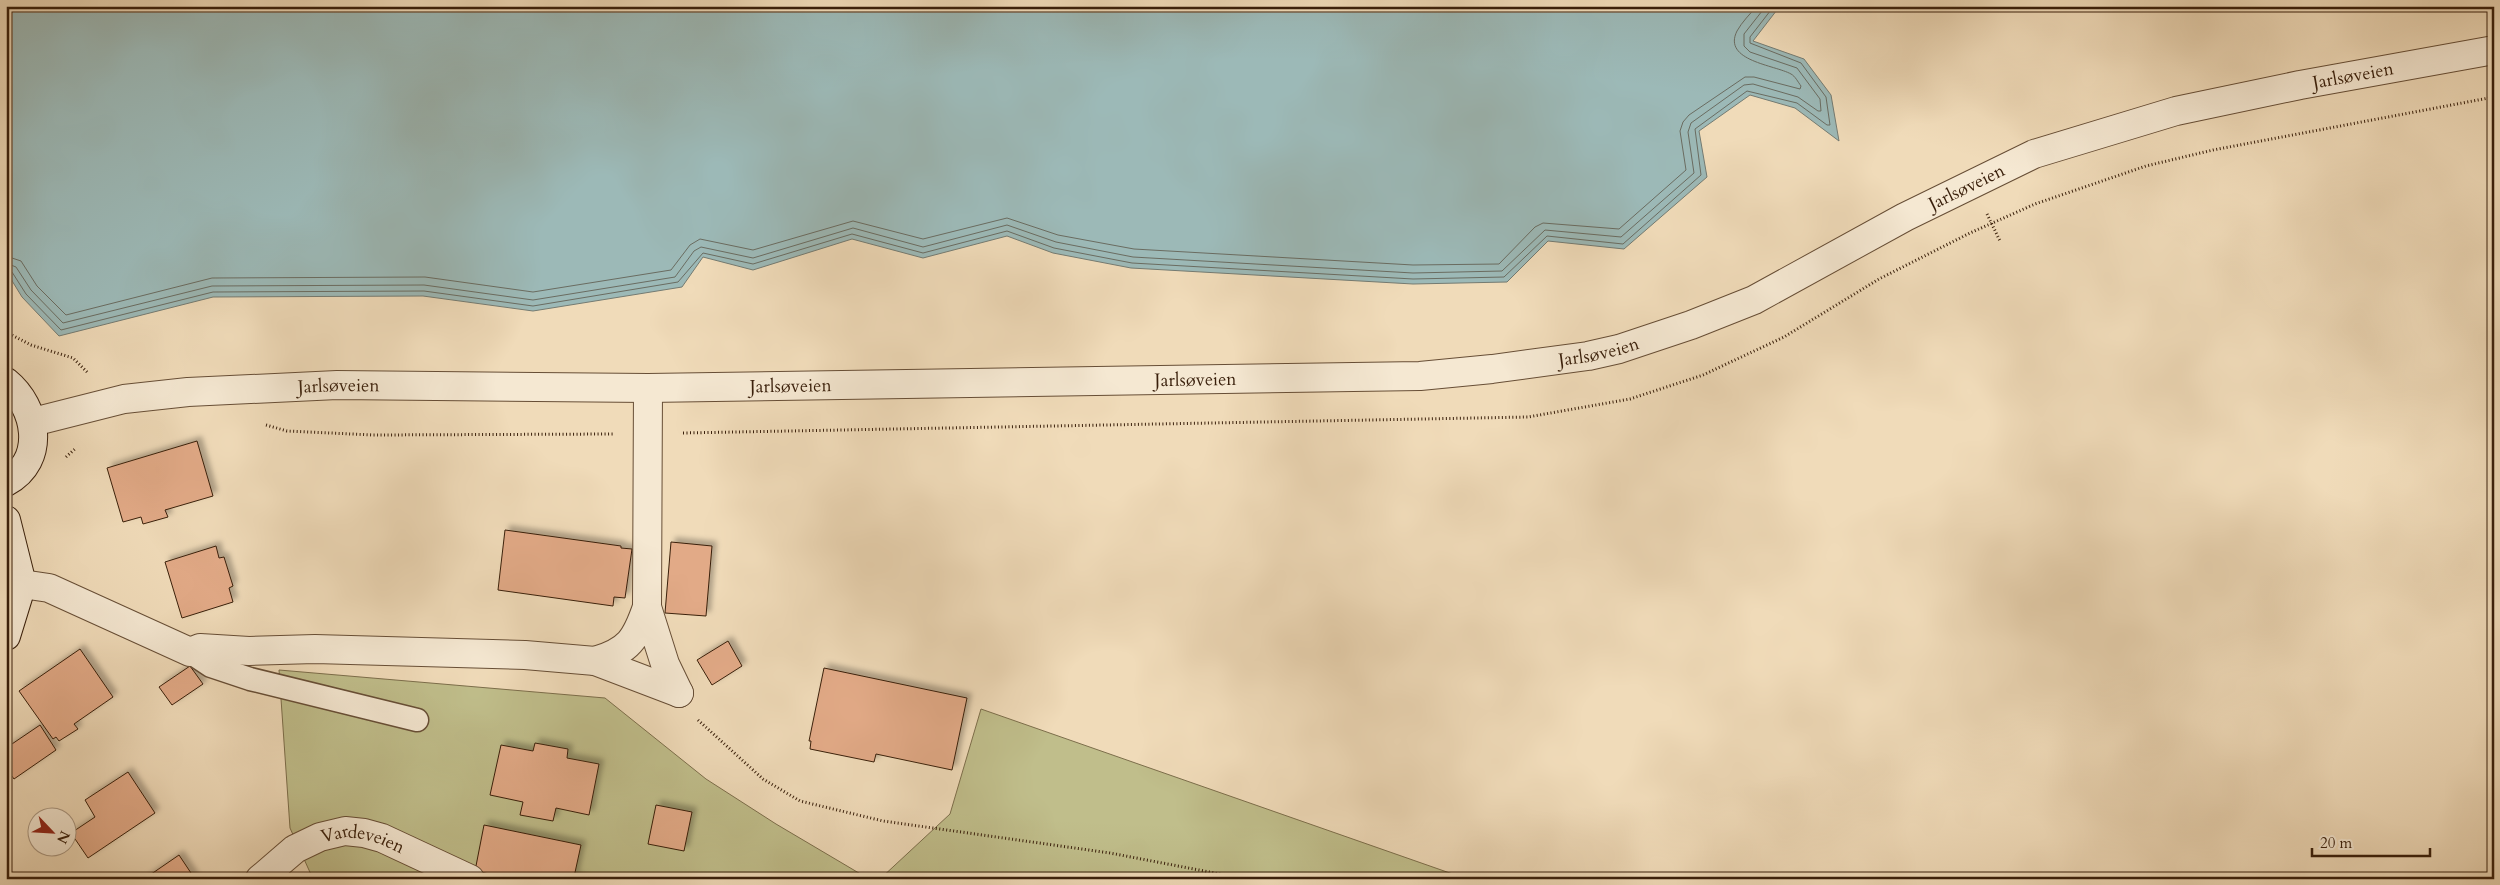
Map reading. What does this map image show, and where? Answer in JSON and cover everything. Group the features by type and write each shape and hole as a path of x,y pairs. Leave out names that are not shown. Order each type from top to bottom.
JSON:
{"street":[{"name":"Jarlsøveien","path":"33,422 124,399 188,392 337,385 648,388 1420,376 1492,370 1588,356 1619,349 1692,325 1754,300 1905,217 2034,154 2176,111 2300,85 2494,50"},
{"path":"6,382 18,391 27,406 33,422 34,438 30,454 22,468 6,482"},
{"path":"648,388 647,607 665,664 679,693"},
{"path":"6,520 22,584 6,636"},
{"path":"22,584 49,588 190,652 200,648 249,651 315,649 525,655 595,661 679,693"},
{"path":"595,661 614,655 631,642 638,631 647,607"},
{"name":"Vardeveien","path":"260,879 295,849 320,837 344,832 364,832 382,838 470,879"}],"lane":[{"path":"190,652 211,666 250,679 417,720"}],"path":[{"path":"6,332 31,345 73,358 87,371 97,405"},
{"path":"679,693 699,721 734,754 763,778 800,800 883,821 1110,853 1246,879"}],"shaded area":[{"path":"279,670 605,698 706,779 776,824 869,879 313,879 290,828"},
{"path":"981,709 1467,879 880,879 950,814"}],"water":[{"path":"6,6 1780,6 1753,41 1804,59 1831,95 1839,141 1795,108 1750,95 1699,131 1707,177 1624,249 1548,241 1507,282 1413,284 1131,268 1053,253 1007,236 923,258 852,239 753,270 703,257 682,287 533,311 423,296 213,297 59,336 22,297 6,271"}],"building":[{"path":"197,441 213,496 165,510 168,517 143,524 141,517 123,522 107,468"},
{"path":"505,530 632,549 625,598 614,597 613,606 498,590"},
{"path":"671,542 712,546 706,616 665,613"},
{"path":"216,546 219,558 224,557 233,586 229,588 233,602 182,618 165,562"},
{"path":"728,641 742,666 712,685 697,660"},
{"path":"80,649 113,697 74,724 78,729 59,741 56,737 53,739 19,691"},
{"path":"190,666 203,684 172,705 159,687"},
{"path":"824,668 967,698 952,770 876,754 874,762 810,749 811,741 809,741"},
{"path":"40,725 56,750 14,779 6,768 6,748"},
{"path":"535,743 568,749 567,758 599,764 589,815 556,808 553,821 520,815 523,802 490,795 501,745 533,751"},
{"path":"128,772 155,813 88,858 78,843 78,828 95,817 85,800"},
{"path":"656,805 692,812 684,851 648,844"},
{"path":"484,825 581,845 574,877 583,879 513,879 475,871"},
{"path":"179,855 195,879 144,879"}]}
